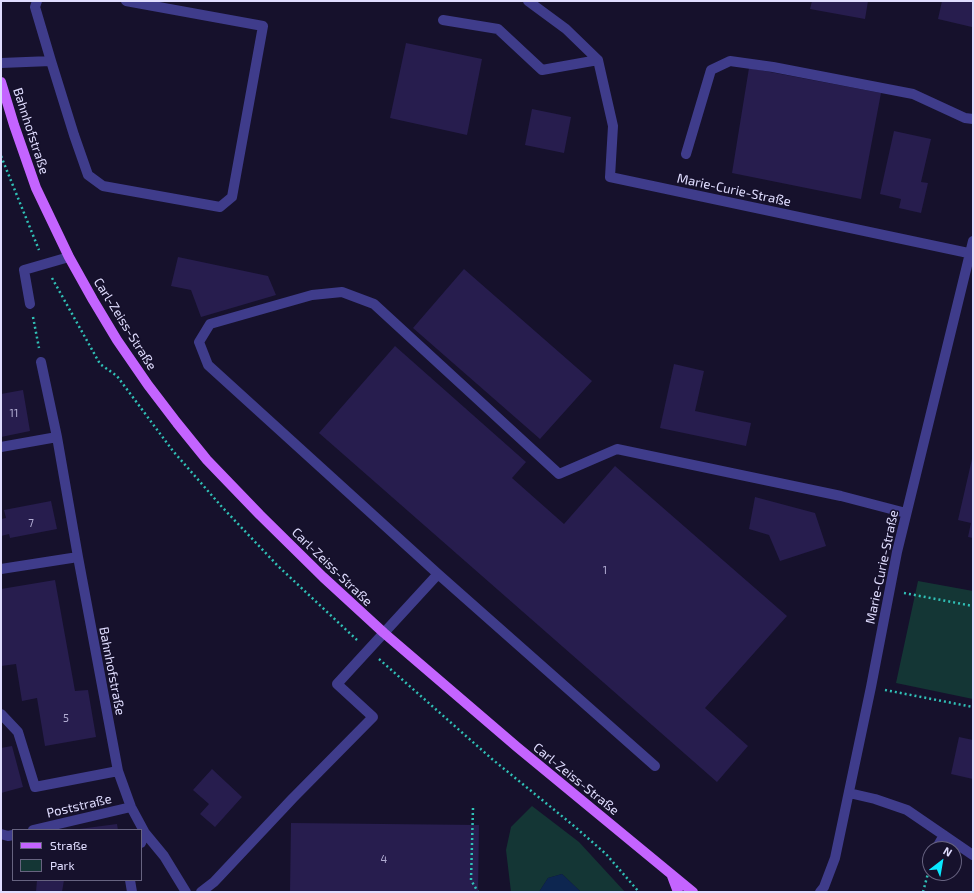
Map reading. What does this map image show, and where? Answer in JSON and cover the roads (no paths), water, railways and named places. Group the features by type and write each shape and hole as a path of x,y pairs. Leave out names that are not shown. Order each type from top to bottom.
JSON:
{"main road":[{"name":"Bahnhofstraße","path":"1,82 36,188"},
{"name":"Carl-Zeiss-Straße","path":"36,188 68,257 117,340 153,391 207,460 318,572 384,633 517,747 693,892"},
{"path":"671,874 678,892"}],"street":[{"path":"37,1 35,6 51,61 88,175 104,186 220,207 232,197 263,26 126,1"},
{"path":"528,1 566,29 598,60"},
{"path":"442,20 498,29 542,70 598,60"},
{"name":"Marie-Curie-Straße","path":"598,60 613,126 610,177 972,253"},
{"path":"1,63 51,61"},
{"path":"686,154 711,70 730,61 773,67 913,94 965,118 973,119"},
{"name":"Marie-Curie-Straße","path":"823,890 835,858 906,513 972,253 973,241"},
{"path":"30,304 24,270 68,257"},
{"path":"655,766 438,574 208,365 199,342 210,324 312,295 342,292 374,304 559,474 618,449 841,496 906,513"},
{"name":"Bahnhofstraße","path":"41,362 57,437 118,771 131,807 145,833 164,856 186,892"},
{"path":"1,447 57,437"},
{"path":"1,569 78,557"},
{"path":"201,892 214,882 293,798 373,718 337,684 438,574"},
{"path":"1,714 18,732 35,787 118,771"},
{"path":"849,793 875,799 907,810 973,855"},
{"name":"Poststraße","path":"37,829 131,807"},
{"path":"142,840 145,833"},
{"path":"1,834 8,836 12,834"},
{"path":"941,841 944,835"},
{"path":"130,881 132,892"}],"water":[{"path":"562,874 581,892 539,892 548,878"}]}
